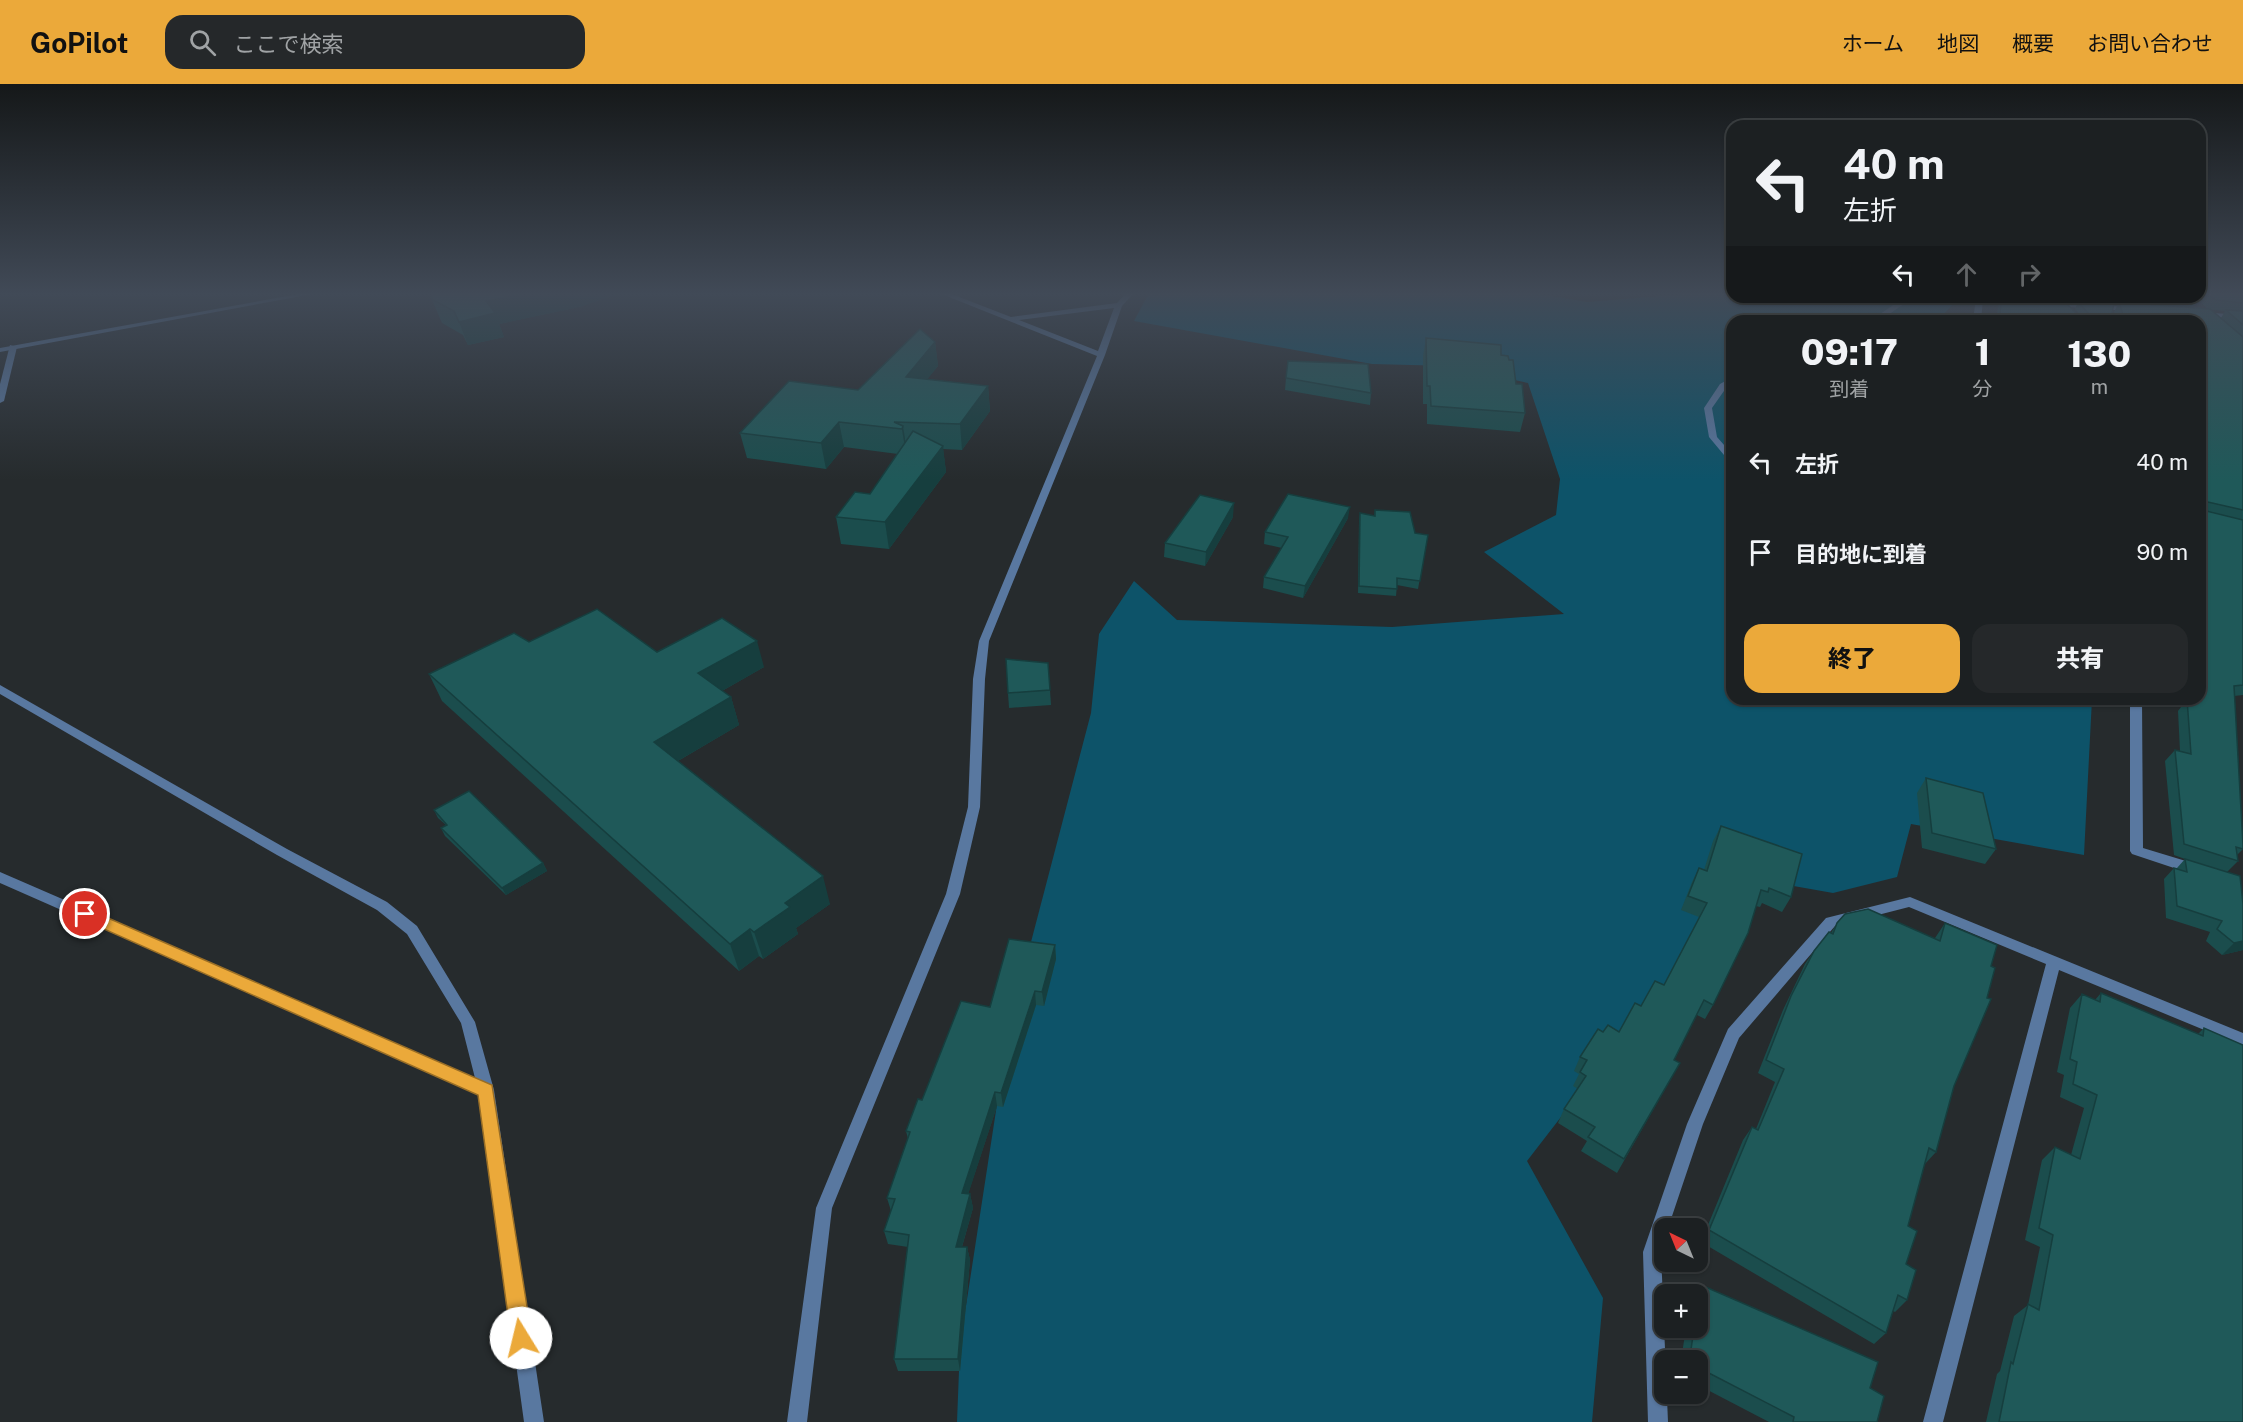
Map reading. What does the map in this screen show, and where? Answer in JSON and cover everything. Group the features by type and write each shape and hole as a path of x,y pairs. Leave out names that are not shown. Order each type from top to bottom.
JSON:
{"street":[{"path":"0,401 11,355"},
{"path":"797,1422 824,1208 953,894 974,807 979,679 984,641 1101,355"},
{"path":"1726,384 1708,408 1713,437 1726,452"},
{"path":"0,689 272,847 382,906 412,930 468,1022 486,1090 534,1422"},
{"path":"2136,705 2137,851 2211,875"},
{"path":"0,877 486,1090"},
{"path":"1658,1422 1652,1252 1695,1125 1733,1034 1831,922 1910,902 2243,1040"},
{"path":"1933,1422 2054,961"}],"shaded area":[{"path":"1325,355 1726,355 1726,705 2092,705 2084,855 1911,824 1897,877 1833,893 1736,876 1685,974 1588,1082 1527,1161 1603,1298 1592,1422 957,1422 960,1345 1009,1026 1091,713 1099,634 1134,581 1177,620 1392,627 1564,614 1484,552 1556,515 1560,479 1528,383 1450,366 1372,364"}],"building":[{"path":"893,355 924,355 906,377 988,386 960,424 894,422 903,426 902,429 839,422 821,443 740,433 789,381 858,390"},
{"path":"1426,355 1508,356 1509,360 1513,360 1516,384 1522,384 1525,413 1431,406 1430,386 1427,386"},
{"path":"2206,355 2243,355 2243,510 2206,503"},
{"path":"1288,361 1368,364 1371,393 1286,378"},
{"path":"913,431 943,446 885,522 836,517 855,492 870,494"},
{"path":"1288,494 1350,507 1305,586 1264,577 1288,537 1265,532"},
{"path":"1200,495 1234,503 1206,552 1165,543"},
{"path":"1375,510 1410,512 1415,533 1428,535 1420,581 1397,578 1397,589 1359,586 1360,513 1375,516"},
{"path":"2206,511 2243,520 2243,685 2234,686 2243,845 2243,849 2236,847 2238,861 2184,844 2175,750 2191,754 2187,705 2206,705"},
{"path":"597,609 657,652 722,618 757,641 698,673 731,697 654,742 823,876 785,903 790,907 754,932 750,929 730,944 429,674 514,633 529,642"},
{"path":"1006,659 1048,663 1050,690 1008,693"},
{"path":"1926,778 1983,793 1996,849 1932,833"},
{"path":"469,791 543,863 502,888 441,828 447,825 434,810"},
{"path":"1721,826 1802,854 1791,897 1769,888 1768,892 1761,890 1748,933 1713,1005 1704,1000 1674,1060 1680,1063 1624,1159 1588,1137 1595,1127 1564,1109 1586,1076 1580,1072 1587,1060 1580,1057 1598,1029 1603,1032 1608,1025 1619,1032 1635,1003 1641,1006 1655,981 1664,985 1707,903 1688,896 1699,868 1707,871"},
{"path":"2185,859 2240,876 2243,941 2234,943 2217,929 2222,921 2177,906 2174,868 2187,872"},
{"path":"1868,909 1940,941 1945,923 1997,945 1991,966 1995,968 1987,998 1991,999 1954,1086 1936,1152 1929,1148 1908,1226 1917,1231 1906,1264 1916,1270 1907,1300 1898,1295 1886,1333 1709,1230 1752,1127 1758,1130 1784,1069 1766,1060 1791,996 1814,951 1829,932 1833,934 1837,923 1845,914"},
{"path":"1009,939 1055,945 1042,992 1035,991 1001,1093 995,1092 962,1193 970,1194 956,1247 967,1247 958,1359 894,1359 909,1235 884,1231 895,1199 887,1198 910,1132 906,1131 918,1099 922,1100 961,1001 990,1007"},
{"path":"2101,993 2203,1036 2204,1028 2243,1045 2243,1422 1999,1422 2011,1362 2013,1364 2028,1304 2039,1310 2053,1235 2039,1228 2055,1147 2080,1159 2097,1095 2073,1084 2077,1062 2070,1059 2082,994 2100,1002"},
{"path":"1708,1288 1878,1362 1870,1388 1884,1396 1877,1422 1793,1422 1794,1417 1708,1373 1708,1350 1691,1350 1693,1338 1708,1338"}],"route":[{"path":"85,914 486,1090 521,1338"}]}
